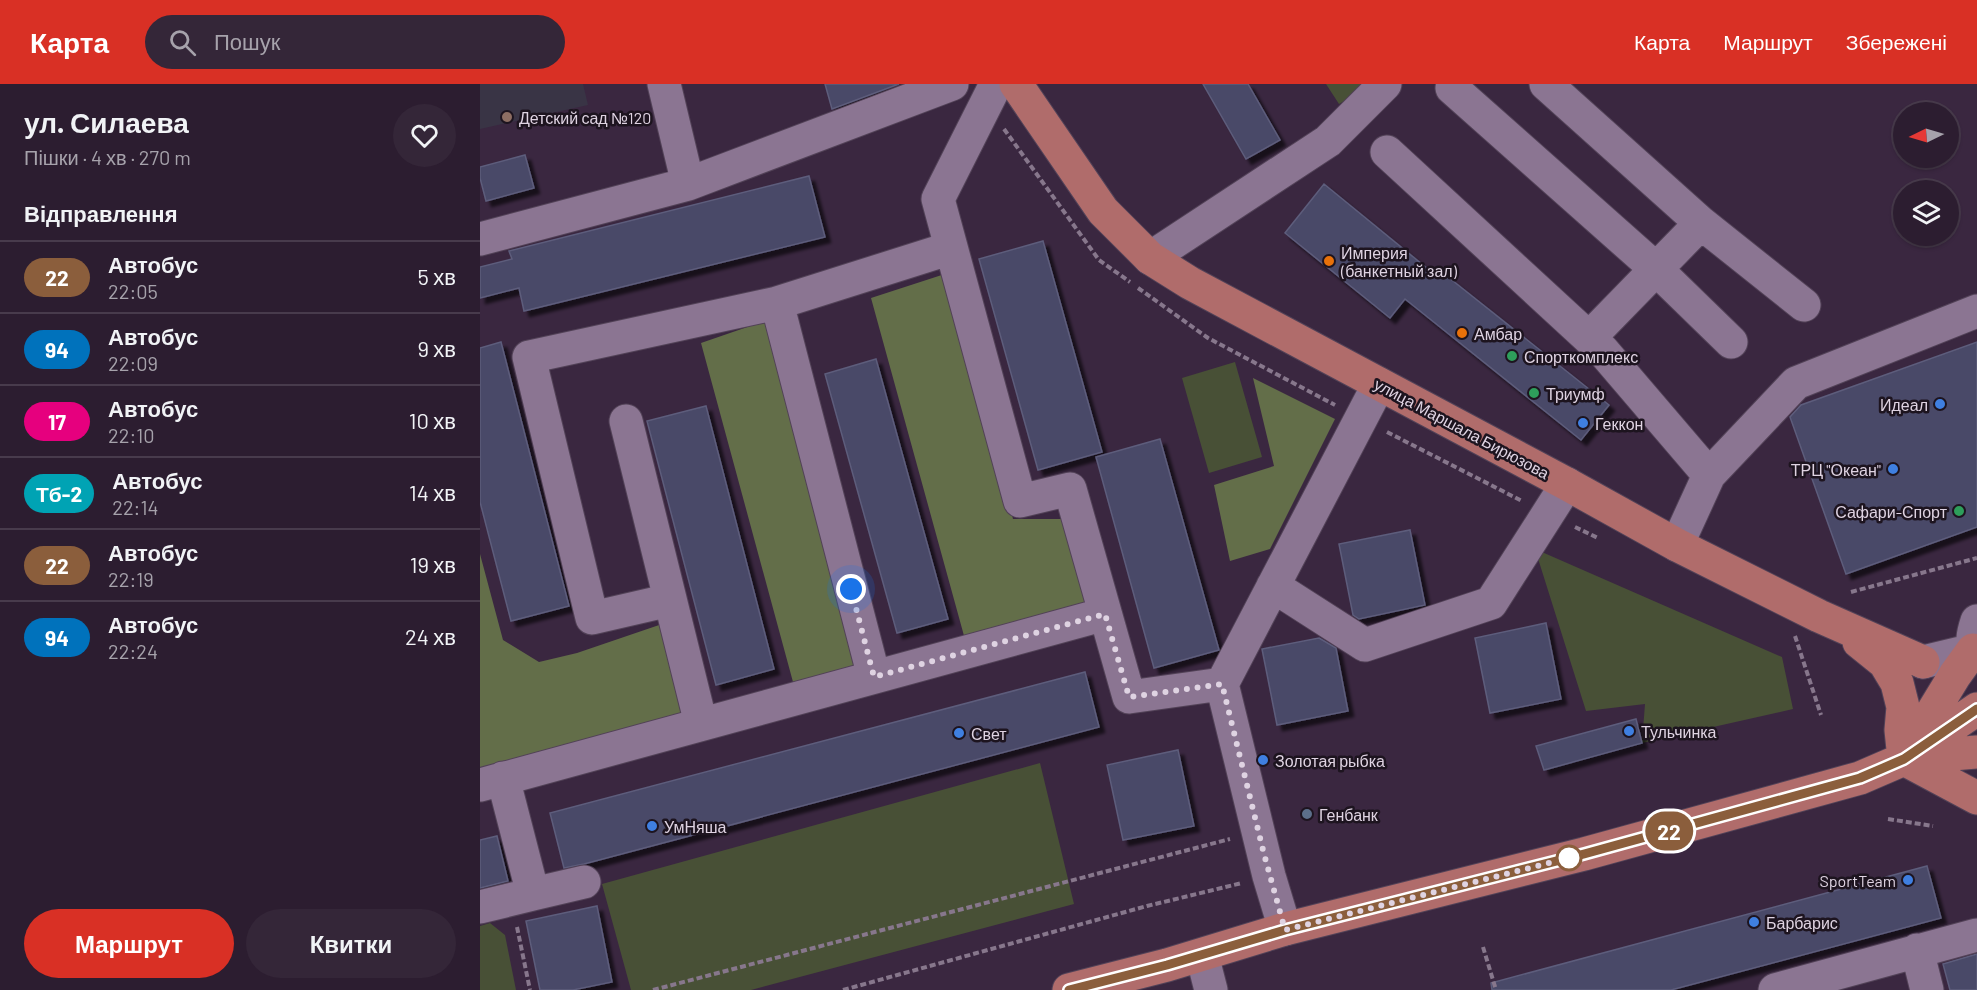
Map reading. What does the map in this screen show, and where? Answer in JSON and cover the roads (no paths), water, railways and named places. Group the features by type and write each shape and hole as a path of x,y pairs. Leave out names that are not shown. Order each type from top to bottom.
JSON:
{"main road":[{"name":"улица Маршала Бирюзова","path":"1016,84 1103,211 1150,258 1190,284 1567,484 1677,545 1806,626 1923,662"},
{"path":"1806,626 1866,647 1885,663 1897,683 1903,706 1901,730 1904,759"},
{"path":"1904,759 1972,657"},
{"path":"1069,990 1202,955 1285,930 1584,854 1860,778 1904,759 1977,709"},
{"path":"1904,759 1977,752"},
{"path":"1904,759 1977,798"}],"street":[{"path":"664,84 688,184"},
{"path":"480,238 688,184 952,84"},
{"path":"1150,258 1328,141 1386,84"},
{"path":"1546,84 1701,223 1804,305"},
{"path":"1452,88 1656,269 1731,342"},
{"path":"991,94 938,199 1020,501 1070,489 1129,697 1222,684"},
{"path":"1387,152 1602,351 1709,475"},
{"path":"1589,338 1701,223"},
{"path":"670,600 592,618 529,357 777,303 951,248"},
{"path":"777,303 874,677"},
{"path":"1677,545 1709,475 1796,383 1977,311"},
{"path":"1285,930 1269,876 1222,684 1378,384"},
{"path":"626,421 701,724"},
{"path":"1273,586 1365,645 1491,603 1567,484"},
{"path":"584,882 508,900 491,781 1105,614"},
{"name":"улица Маршала Бирюзова","path":"1923,662 1972,657"},
{"path":"1775,990 1977,935"},
{"path":"1917,950 1927,990"},
{"path":"1202,955 1211,990"}],"place":[{"name":"Детский сад №120","path":"507,117"},
{"name":"Империя (банкетный зал)","path":"1329,261"},
{"name":"Амбар","path":"1462,333"},
{"name":"Спорткомплекс","path":"1512,356"},
{"name":"Триумф","path":"1534,393"},
{"name":"Идеал","path":"1940,404"},
{"name":"Геккон","path":"1583,423"},
{"name":"ТРЦ \"Океан\"","path":"1893,469"},
{"name":"Сафари-Спорт","path":"1959,511"},
{"name":"Тульчинка","path":"1629,731"},
{"name":"Свет","path":"959,733"},
{"name":"Золотая рыбка","path":"1263,760"},
{"name":"Генбанк","path":"1307,814"},
{"name":"УмНяша","path":"652,826"},
{"name":"SportTeam","path":"1908,880"},
{"name":"Барбарис","path":"1754,922"}]}
